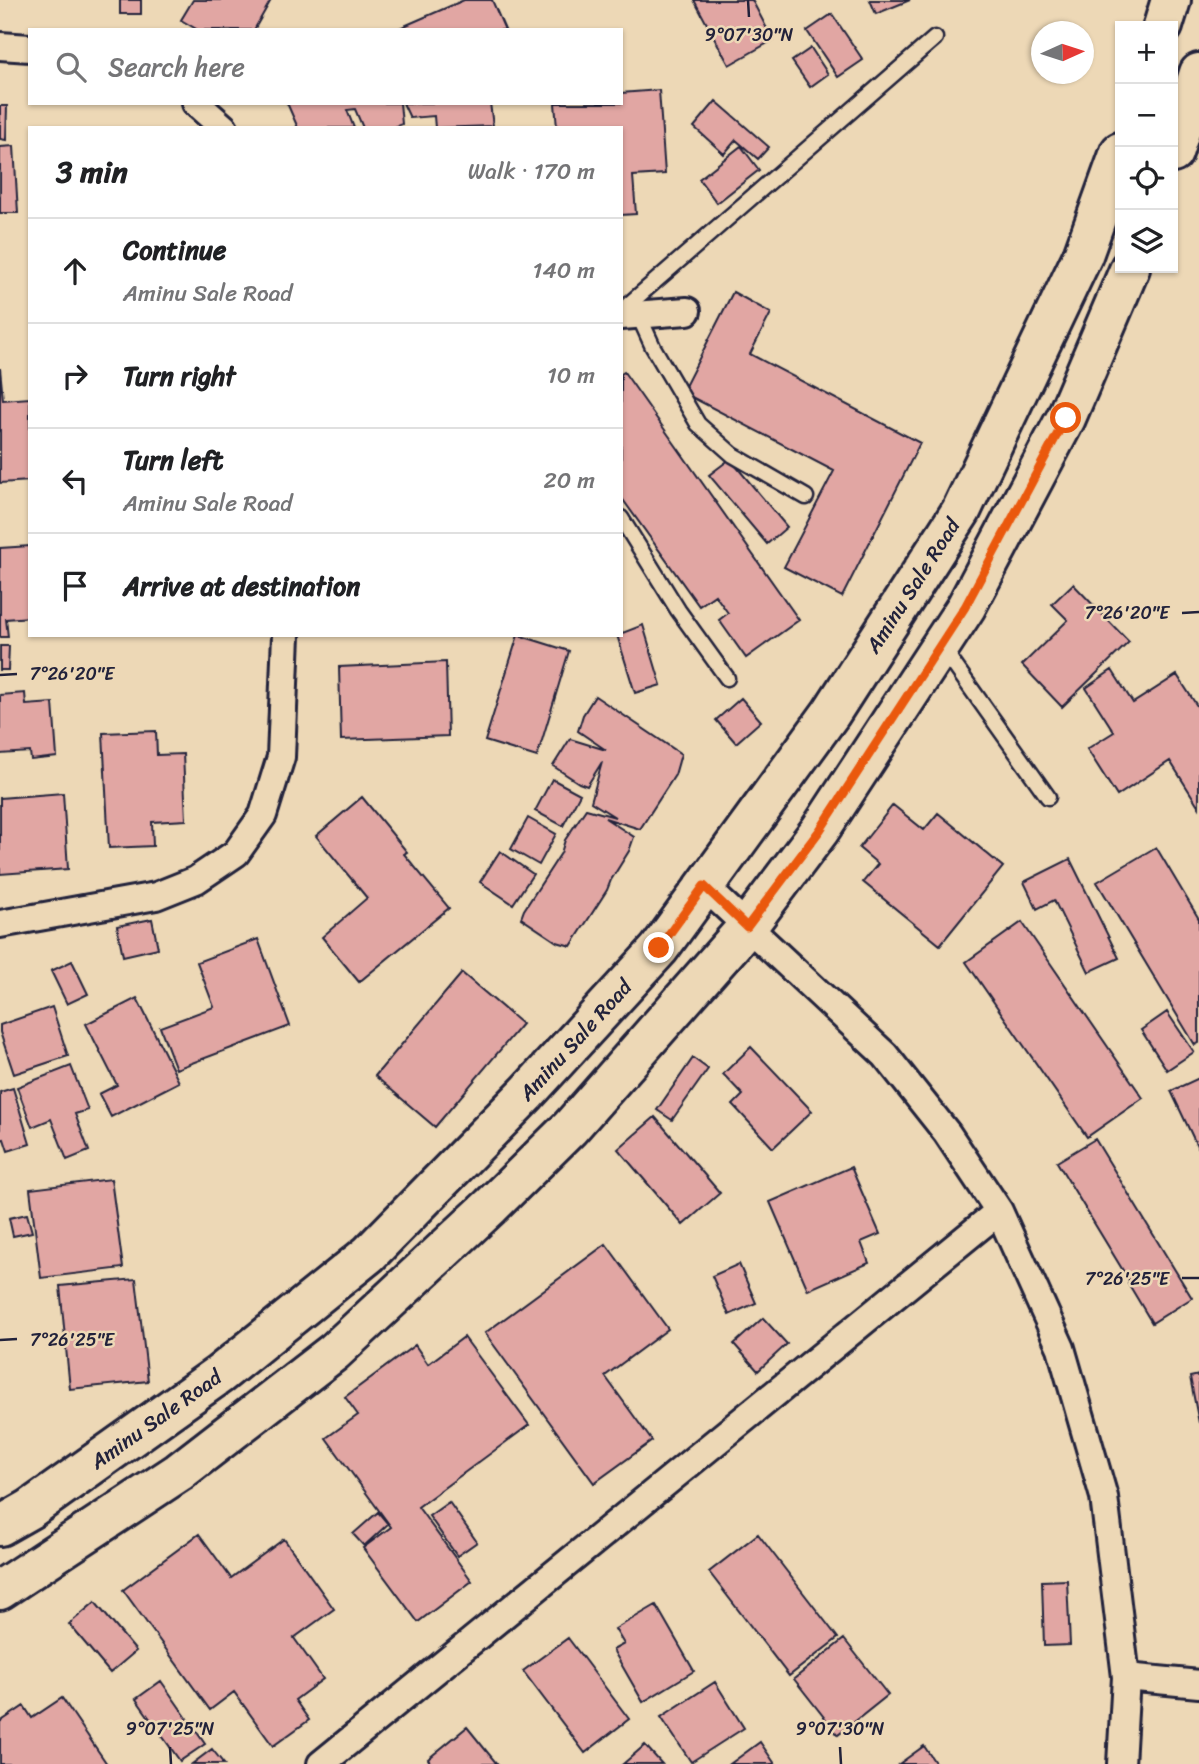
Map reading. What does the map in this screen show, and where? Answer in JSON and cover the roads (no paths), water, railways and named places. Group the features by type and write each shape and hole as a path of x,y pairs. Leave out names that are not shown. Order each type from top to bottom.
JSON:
{"street":[{"path":"1165,21 1171,0"},
{"path":"0,46 28,48"},
{"path":"1175,147 1199,73"},
{"path":"198,105 222,126"},
{"name":"Aminu Sale Road","path":"0,1526 30,1508 220,1374 369,1254 527,1093 659,948 831,713 961,511 1083,255 1115,166"},
{"path":"0,1590 179,1472 334,1352 491,1206 570,1128 747,927 820,830 965,607 1066,418 1128,273"},
{"path":"627,314 687,311"},
{"path":"0,924 156,896 197,880 236,853 263,814 281,757 286,637"},
{"path":"704,886 885,1055 947,1133 999,1210 1061,1348 1104,1497 1126,1677 1121,1764"},
{"path":"321,1764 999,1210"},
{"path":"1126,1677 1199,1684"}],"lane":[{"path":"806,497 733,455 698,424 653,347 627,314 935,38"},
{"path":"623,521 678,610 727,678"},
{"path":"941,645 1048,797"}]}
